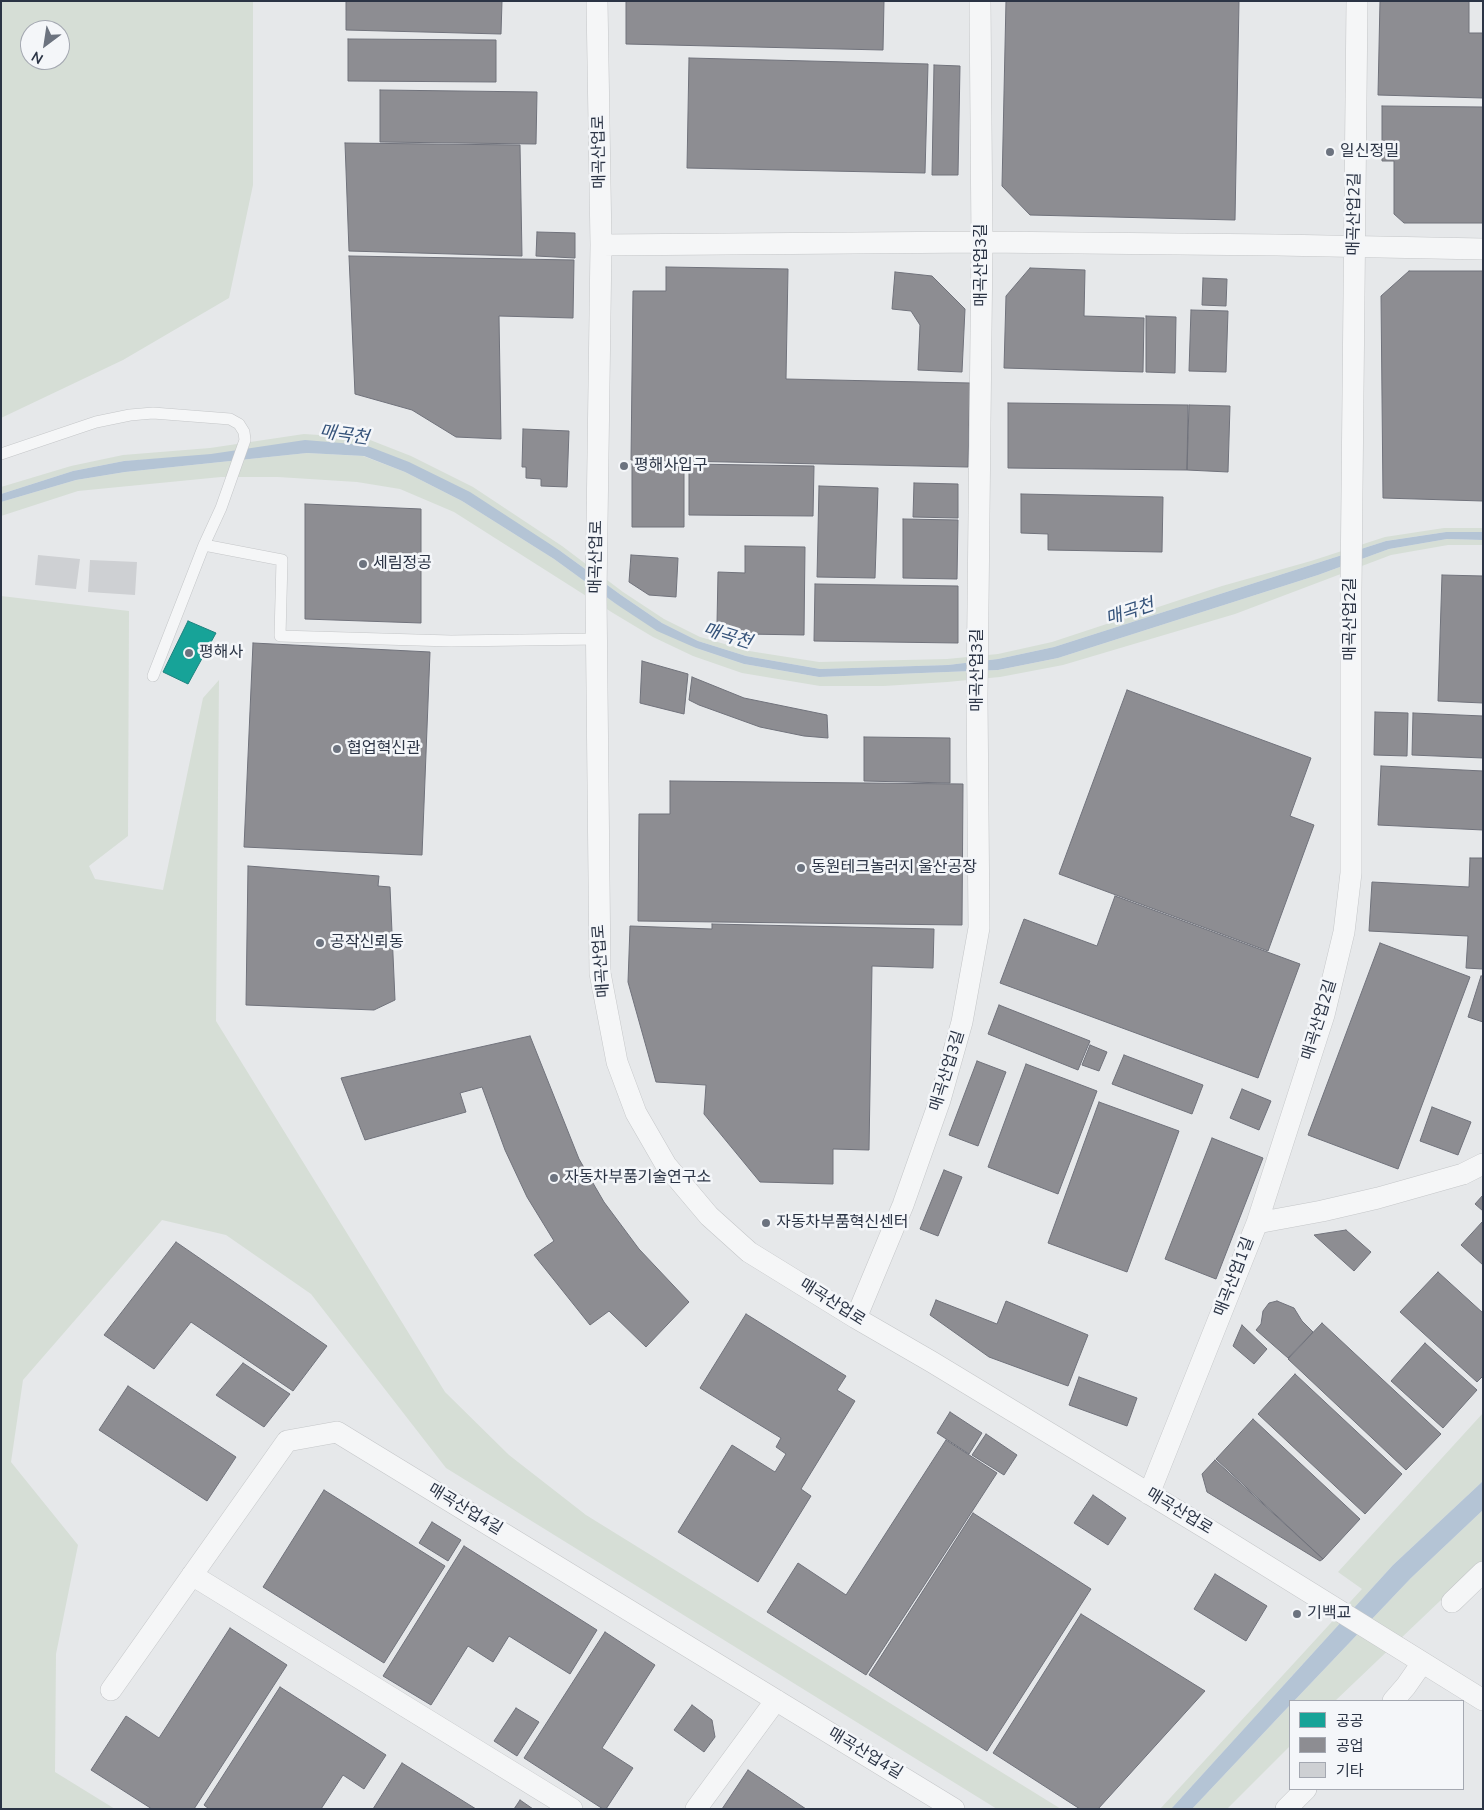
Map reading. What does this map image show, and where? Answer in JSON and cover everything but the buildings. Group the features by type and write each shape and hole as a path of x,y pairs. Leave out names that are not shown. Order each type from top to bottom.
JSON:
{"street":[{"name":"매곡산업로","path":"597,1 601,245 596,594 600,973 617,1062 636,1113 666,1165 709,1216 749,1252 1149,1494 1422,1663"},
{"name":"매곡산업3길","path":"856,1318 903,1205 950,1067 968,993 979,928 977,697 982,242 980,1"},
{"name":"매곡산업2길","path":"1257,1223 1324,1015 1344,932 1351,873 1351,590 1357,1"},
{"path":"601,245 982,242 1483,249"},
{"name":"매곡산업1길","path":"1149,1494 1257,1223 1378,1198 1463,1174 1483,1164"},
{"name":"매곡산업4길","path":"111,1690 287,1441 337,1432 954,1809"},
{"path":"1452,1602 1483,1572"},
{"path":"192,1575 572,1809"},
{"path":"1394,1700 1422,1663 1483,1700"},
{"path":"696,1809 776,1700"},
{"path":"1286,1809 1305,1790"}],"lane":[{"path":"1,454 96,422 153,413 230,419 239,424 244,432 245,440 231,482 204,545 153,676"},
{"path":"204,545 282,560 280,636 451,641 597,639"}],"shaded area":[{"path":"1,1 253,1 253,185 229,298 123,360 1,418"},
{"path":"304,434 365,438 411,456 473,487 562,546 623,592 664,619 700,637 749,651 819,662 947,659 998,654 1052,642 1222,586 1311,561 1385,537 1444,528 1483,528 1483,532 1446,532 1386,541 1054,647 998,659 948,665 820,669 746,656 698,641 662,623 559,550 365,445 124,461 73,471 1,494 1,487 71,466 123,455 210,448"},
{"path":"307,453 363,456 405,472 462,501 554,559 616,604 696,648 744,664 819,677 998,670 1058,658 1318,575 1389,549 1447,539 1483,540 1483,545 1448,545 1391,555 1235,614 1063,665 1000,677 947,682 884,686 820,686 742,673 693,656 653,637 613,613 454,512 400,489 357,482 278,477 221,477 78,491 1,516 1,502 76,480 125,472"},
{"path":"1,596 129,611 128,836 89,866 95,879 163,890 203,698 219,680 216,1021 445,1392 509,1455 586,1515 1061,1809 997,1809 446,1468 311,1294 226,1235 162,1220 23,1380 11,1462 78,1545 56,1654 55,1772 115,1809 1,1809"},
{"path":"1483,1413 1483,1481 1393,1565 1171,1809 1160,1809 1362,1589 1338,1572"},
{"path":"1483,1510 1483,1560 1336,1700 1295,1700 1411,1578"},
{"path":"1289,1706 1289,1747 1227,1809 1192,1809"}],"water":[{"path":"305,440 365,445 409,462 470,492 559,550 662,623 698,641 746,656 820,669 948,665 998,659 1054,647 1386,541 1446,532 1483,532 1483,540 1447,539 1389,549 1318,575 1058,658 998,670 819,677 744,664 696,648 657,631 554,559 462,501 405,472 364,456 307,453 125,472 76,480 1,502 1,494 73,471 124,461 211,454"},
{"path":"1483,1481 1483,1510 1411,1578 1295,1700 1289,1700 1289,1706 1192,1809 1171,1809 1393,1565"}],"place":[{"name":"일신정밀","path":"1330,152"},
{"name":"평해사입구","path":"624,466"},
{"name":"세림정공","path":"363,564"},
{"name":"평해사","path":"189,653"},
{"name":"협업혁신관","path":"337,749"},
{"name":"동원테크놀러지 울산공장","path":"801,868"},
{"name":"공작신뢰동","path":"320,943"},
{"name":"자동차부품기술연구소","path":"554,1178"},
{"name":"자동차부품혁신센터","path":"766,1223"},
{"name":"기백교","path":"1297,1614"}],"water label":[{"name":"매곡천","path":"344,436"},
{"name":"매곡천","path":"1130,613"},
{"name":"매곡천","path":"727,637"}]}
